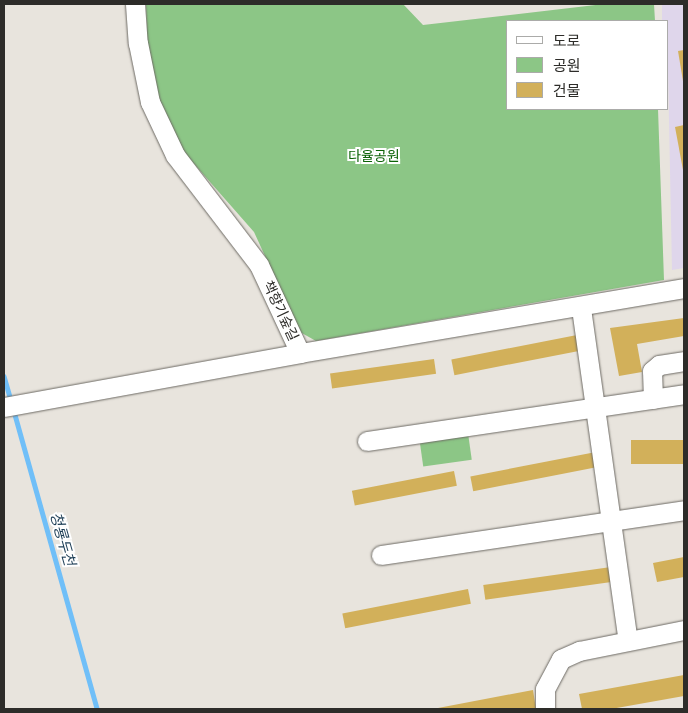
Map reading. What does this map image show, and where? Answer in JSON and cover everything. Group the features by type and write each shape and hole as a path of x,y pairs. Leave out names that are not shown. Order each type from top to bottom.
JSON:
{"street":[{"name":"책향기숲길","path":"135,4 138,43 150,102 175,155 259,265 300,353 582,308 684,288"},
{"path":"582,308 628,641"},
{"path":"4,407 300,353"},
{"path":"653,399 652,371 659,365 684,361"},
{"path":"366,440 684,394"},
{"path":"381,555 684,510"},
{"path":"545,709 545,688 562,659 579,651 684,630"}],"shaded area":[{"path":"662,4 684,4 684,268 672,270 668,20 662,20"}],"green space":[{"name":"다율공원","path":"146,4 403,4 423,25 604,4 654,4 655,20 506,20 506,110 658,110 664,280 316,341 300,332 254,232 181,149 158,97 147,38"},
{"path":"468,433 472,460 423,467 419,440"}],"building":[{"path":"684,50 684,81 683,81 678,51"},
{"path":"684,125 684,170 683,170 675,127"},
{"path":"684,318 684,336 637,344 642,372 619,376 610,328"},
{"path":"577,335 580,351 454,375 451,359"},
{"path":"434,359 436,374 332,388 330,374"},
{"path":"631,440 684,440 684,464 631,464"},
{"path":"596,452 599,467 473,491 470,476"},
{"path":"454,471 457,486 355,506 352,491"},
{"path":"684,557 684,577 657,582 653,563"},
{"path":"611,567 613,582 485,600 483,585"},
{"path":"468,589 471,604 345,628 342,613"},
{"path":"684,675 684,696 611,709 582,709 579,694"},
{"path":"533,690 536,709 438,709 438,708"}],"waterway":[{"name":"청룡두천","path":"4,376 11,401"},
{"name":"청룡두천","path":"14,411 97,709"}]}
